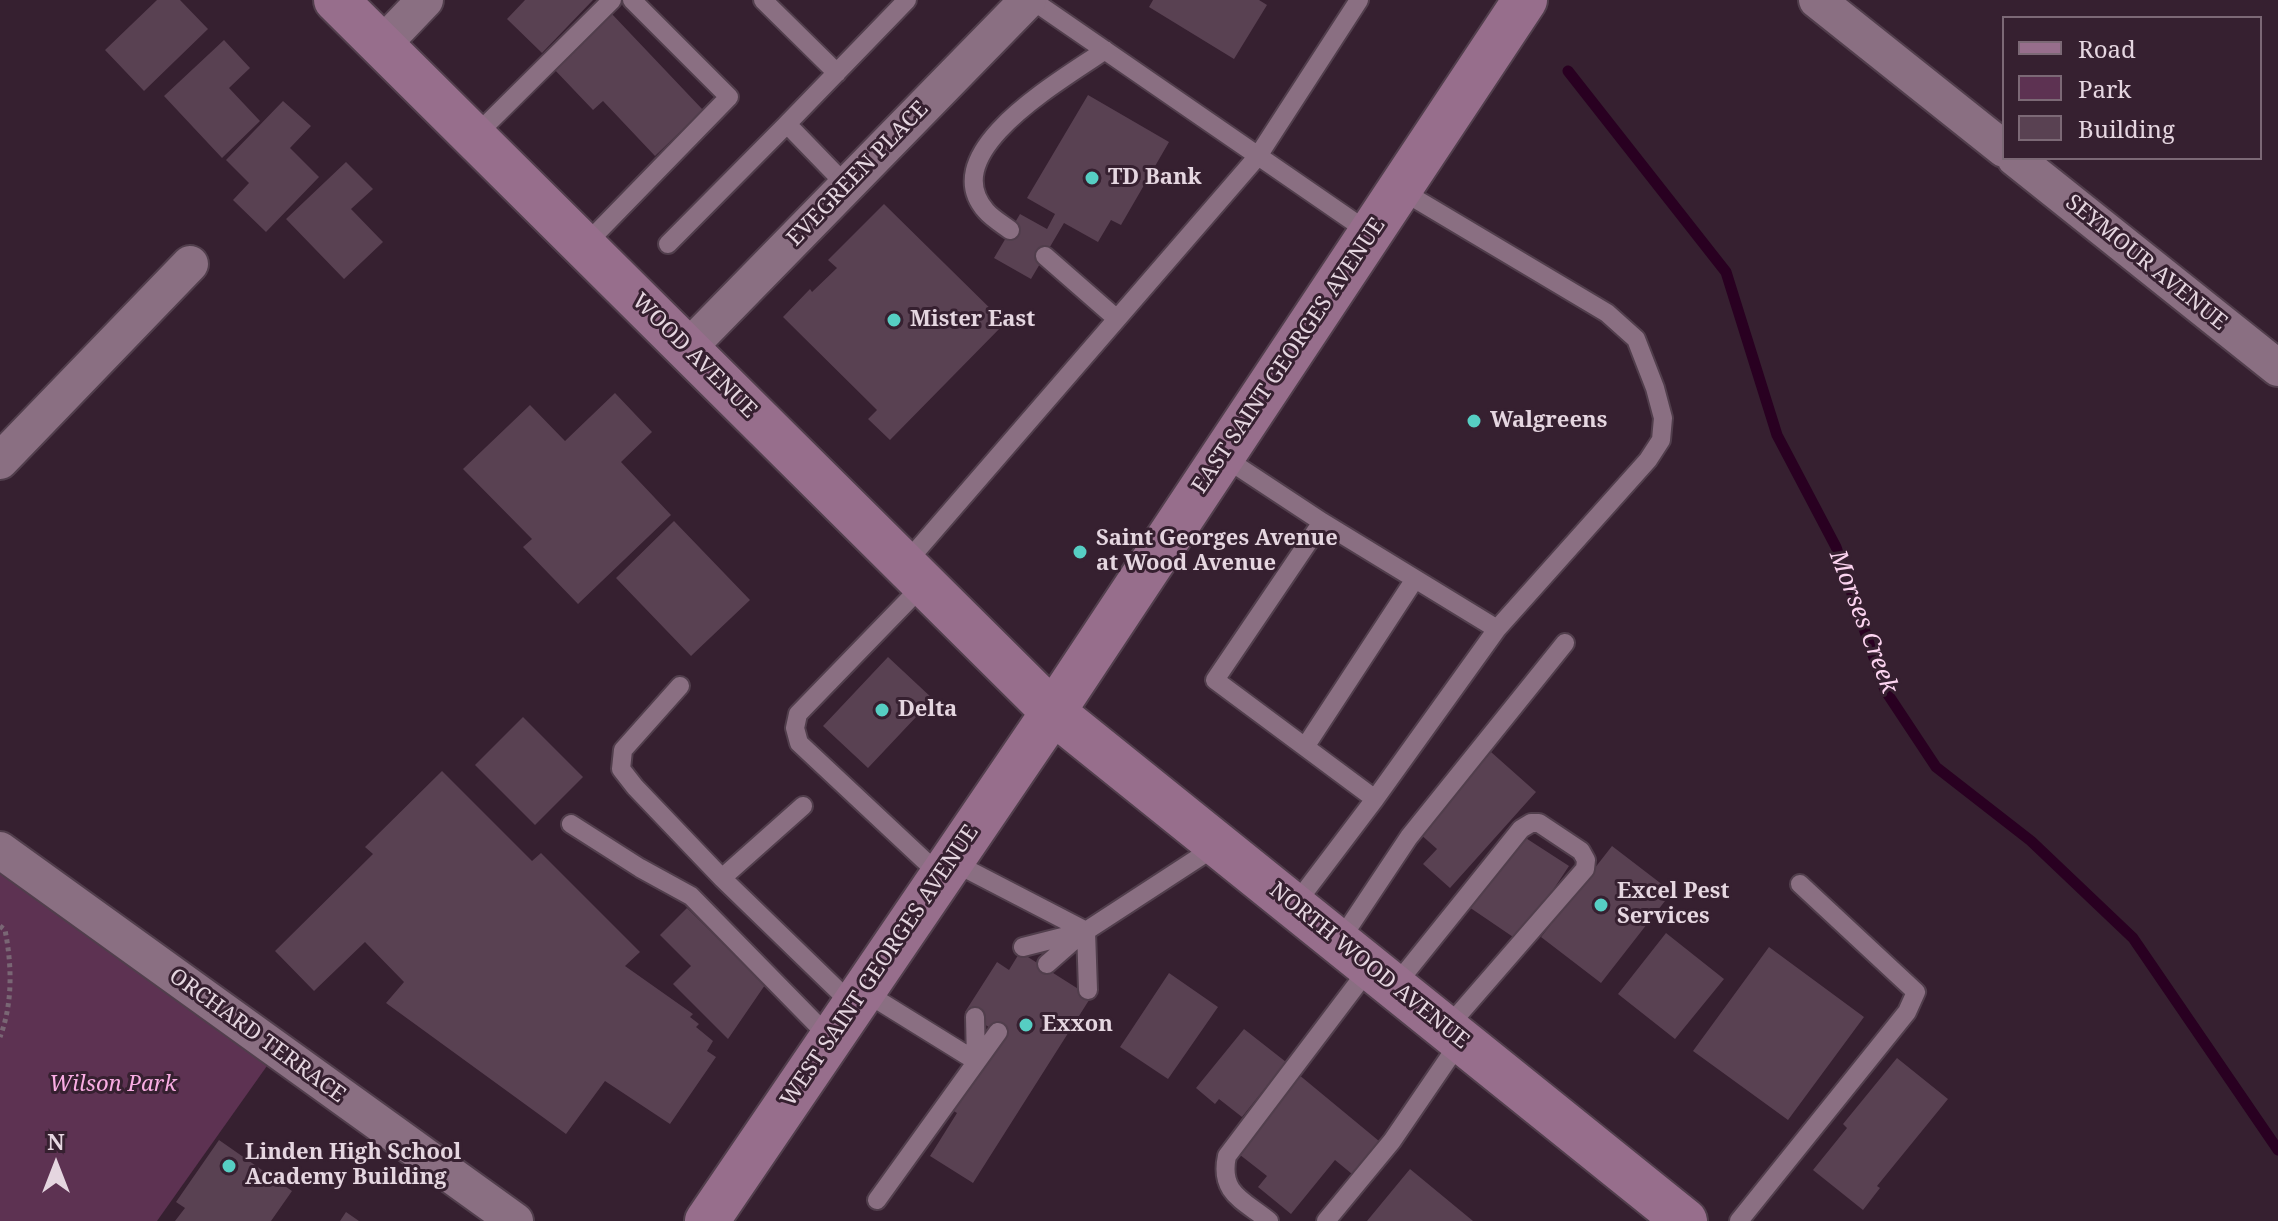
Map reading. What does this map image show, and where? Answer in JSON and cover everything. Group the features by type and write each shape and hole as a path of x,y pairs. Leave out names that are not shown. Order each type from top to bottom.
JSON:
{"main road":[{"name":"WOOD AVENUE","path":"336,0 1053,712"},
{"name":"EAST SAINT GEORGES AVENUE","path":"1053,712 1525,0"},
{"name":"NORTH WOOD AVENUE","path":"1053,712 1685,1221"},
{"name":"WEST SAINT GEORGES AVENUE","path":"714,1218 849,1012 1053,712"}],"street":[{"path":"382,45 425,0"},
{"path":"1817,0 2002,147"},
{"name":"EVEGREEN PLACE","path":"687,349 847,186 1018,4"},
{"name":"SEYMOUR AVENUE","path":"2018,160 2278,368"},
{"path":"0,461 190,264"},
{"name":"ORCHARD TERRACE","path":"0,850 515,1221"}],"lane":[{"path":"475,136 612,0"},
{"path":"584,246 729,97 632,0"},
{"path":"763,0 837,73"},
{"path":"668,244 907,0"},
{"path":"1086,931 946,869 799,743 795,728 798,714 1117,319 1258,156 1359,0"},
{"path":"1018,4 1105,50 1370,233"},
{"path":"1010,230 985,210 976,194 974,175 984,148 1002,124 1105,50"},
{"path":"787,124 847,186"},
{"path":"1294,906 1497,629 1648,460 1661,440 1663,418 1636,339 1607,313 1399,189"},
{"path":"1045,256 1117,319"},
{"path":"1222,456 1322,522 1497,629"},
{"path":"1322,522 1215,680 1375,799"},
{"path":"1305,747 1415,579"},
{"path":"1368,965 1418,825 1565,643"},
{"path":"680,686 623,750 621,769 849,1012"},
{"path":"722,878 803,806"},
{"path":"1269,1221 1227,1187 1224,1171 1227,1156 1368,965 1521,829 1531,823 1539,823 1581,851 1586,860 1585,869 1453,1034 1392,1141 1326,1221"},
{"path":"571,824 691,896 849,1012 979,1061"},
{"path":"1047,964 1086,931 1219,845"},
{"path":"1739,1221 1907,1012 1916,992 1800,884"},
{"path":"1023,947 1086,931"},
{"path":"1086,931 1088,990"},
{"path":"975,1017 979,1061"},
{"path":"877,1200 998,1032"}],"path":[{"path":"0,926 5,930 11,961 8,1005 0,1037"}],"green space":[{"name":"Wilson Park","path":"0,862 274,1056 157,1221 0,1221"}],"building":[{"path":"157,0 180,0 208,29 144,91 105,50"},
{"path":"525,0 593,0 542,53 507,19"},
{"path":"1153,0 1259,0 1267,5 1234,59 1149,7"},
{"path":"611,13 703,110 655,156 603,101 593,110 553,68"},
{"path":"224,40 250,68 229,88 260,121 222,158 164,96"},
{"path":"1088,95 1169,142 1121,225 1111,220 1098,242 1064,223 1031,279 994,258 1020,214 1047,229 1055,214 1027,198"},
{"path":"283,101 311,126 290,148 319,177 266,232 233,200 249,183 226,160"},
{"path":"346,162 373,189 351,209 383,242 344,279 286,219"},
{"name":"Mister East","path":"884,204 1005,323 890,440 868,419 877,410 783,317 810,289 812,292 837,268 828,260"},
{"path":"615,393 652,432 621,462 671,515 578,604 523,547 532,539 463,469 530,405 565,441"},
{"path":"674,521 750,600 691,656 616,578"},
{"path":"888,657 933,699 868,768 823,726"},
{"path":"523,717 583,777 535,825 475,765"},
{"path":"1491,752 1536,792 1450,888 1423,864 1437,849 1419,833"},
{"path":"442,771 532,861 541,853 640,952 625,966 693,1014 690,1017 699,1024 696,1027 713,1041 707,1051 716,1057 670,1124 605,1081 566,1134 386,1003 404,982 365,942 314,991 275,951 373,854 365,847"},
{"path":"1518,833 1569,866 1519,941 1469,907"},
{"path":"1612,846 1672,892 1601,983 1541,937"},
{"path":"687,908 765,985 728,1039 673,984 691,966 660,935"},
{"path":"1666,933 1724,979 1675,1039 1618,994"},
{"path":"1769,947 1864,1017 1788,1120 1693,1051"},
{"path":"1020,952 1091,997 973,1183 930,1156 957,1113 947,1107 995,1031 965,1012 997,962 1009,970"},
{"path":"1169,973 1218,1007 1168,1079 1120,1047"},
{"path":"1244,1029 1286,1062 1242,1117 1219,1099 1215,1104 1196,1088"},
{"path":"1897,1058 1948,1099 1877,1186 1880,1188 1863,1210 1813,1170 1847,1128 1843,1124"},
{"path":"1298,1074 1379,1141 1352,1174 1335,1160 1291,1214 1258,1187 1267,1176 1235,1151"},
{"name":"Linden High School Academy Building","path":"219,1140 292,1191 271,1221 175,1221 185,1208 176,1202"},
{"path":"1410,1169 1473,1221 1367,1221"},
{"name":"Linden High School Academy Building","path":"346,1212 359,1221 340,1221"}],"waterway":[{"name":"Morses Creek","path":"1568,71 1726,272 1777,435 1836,547 1885,690 1936,767 2031,841 2133,938 2278,1150"}],"place":[{"name":"TD Bank","path":"1092,178"},
{"name":"Mister East","path":"894,320"},
{"name":"Walgreens","path":"1474,421"},
{"name":"Saint Georges Avenue at Wood Avenue","path":"1080,552"},
{"name":"Delta","path":"882,710"},
{"name":"Excel Pest Services","path":"1601,905"},
{"name":"Exxon","path":"1026,1025"},
{"name":"Linden High School Academy Building","path":"229,1166"}]}
